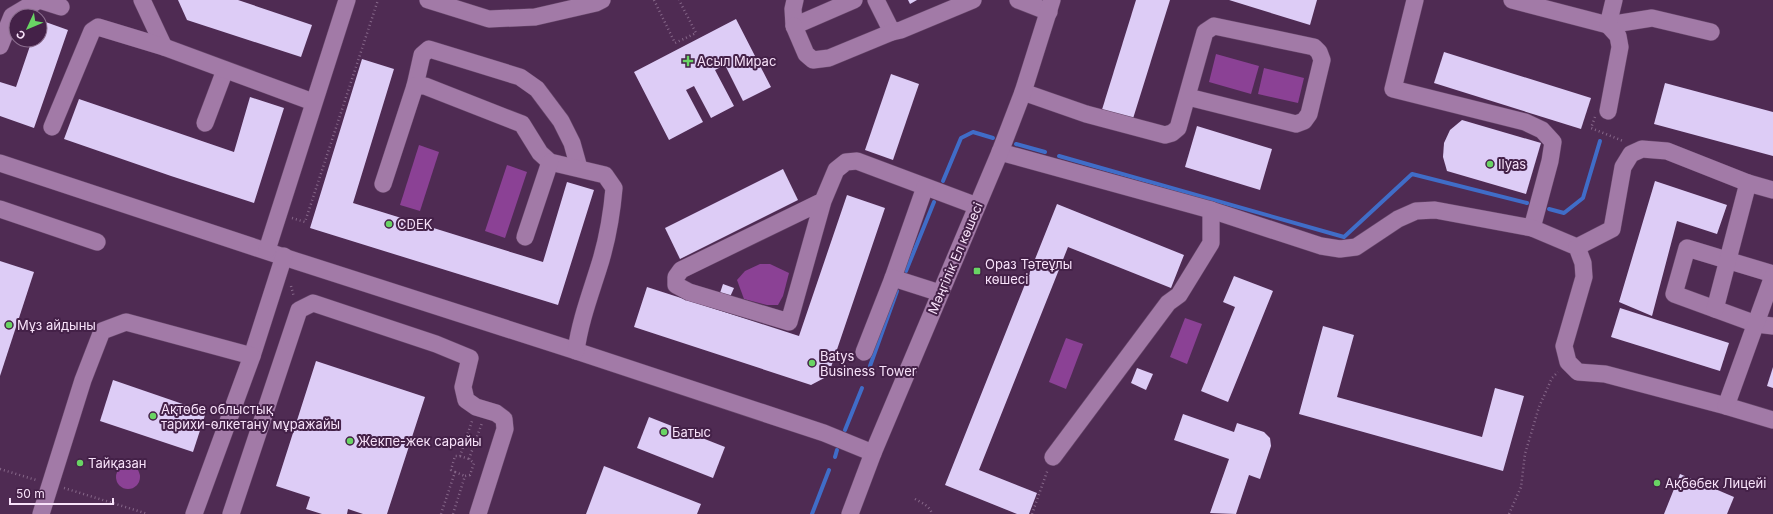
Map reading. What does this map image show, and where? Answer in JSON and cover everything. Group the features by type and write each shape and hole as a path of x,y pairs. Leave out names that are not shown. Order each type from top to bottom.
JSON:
{"street":[{"path":"0,46 12,16 39,0 61,6"},
{"path":"142,0 164,47"},
{"path":"266,250 347,0"},
{"path":"428,0 489,19 535,17 596,3 602,0"},
{"path":"795,0 793,9 794,26 806,54 813,60 829,58 973,0"},
{"path":"794,26 854,0"},
{"path":"876,0 892,32"},
{"path":"1018,0 1051,6"},
{"path":"1415,0 1393,89 1525,122 1542,130 1553,142 1550,161 1532,228"},
{"path":"1608,25 1614,0"},
{"path":"1518,1 1608,25 1652,18 1711,32"},
{"name":"Мәңгілік Ел көшесі","path":"850,514 940,293 1000,152 1023,92 1051,6"},
{"path":"1608,25 1618,36 1620,47 1608,111"},
{"path":"1023,92 1086,114 1165,135 1172,133 1178,128 1188,97 1205,32 1214,26 1314,47 1319,52 1322,60 1309,114 1304,121 1296,124 1188,97"},
{"path":"52,127 92,31 98,27 164,47 313,102"},
{"path":"383,184 422,56 429,49 520,77 537,89 561,121 572,143 579,168"},
{"path":"205,123 225,70"},
{"path":"414,86 425,86 522,124 540,153 550,162 605,175 614,188 612,214 601,258 578,332 576,351"},
{"path":"1577,247 1612,229 1623,167 1630,154 1642,149 1667,151 1748,183 1773,190"},
{"path":"1000,152 1211,210 1322,246 1340,249 1356,247 1398,219 1416,211 1435,210 1532,228 1577,247 1583,263 1584,277 1564,346 1568,362 1578,372 1605,374 1773,420"},
{"path":"823,201 681,270 676,277 676,286 689,292 789,322 823,201 836,170 846,162 857,161 977,206"},
{"path":"525,238 550,162"},
{"path":"0,163 824,433 874,453"},
{"path":"1716,309 1748,183"},
{"path":"864,352 893,278 925,187"},
{"path":"0,209 97,242"},
{"path":"1053,457 1168,303 1179,295 1211,243 1211,210"},
{"path":"1726,406 1756,324 1773,275 1687,248 1674,294 1756,324 1773,326"},
{"path":"194,514 252,356 284,256"},
{"path":"893,278 940,293"},
{"path":"232,514 299,310 313,303 436,344 470,358 463,387 466,400 481,409 496,413 504,419 505,430 478,514"},
{"path":"41,514 49,484 83,380 102,331 126,322 252,356"}],"path":[{"path":"278,214 305,222 378,0"},
{"path":"654,0 676,43 696,33 679,0"},
{"path":"1608,111 1597,112 1591,128 1642,149"},
{"path":"1509,514 1521,487 1525,454 1539,407 1552,378 1568,362"},
{"path":"460,456 481,409"},
{"path":"469,459 481,409"},
{"path":"455,456 469,459 474,462 470,475 465,476 451,470 455,456"},
{"path":"1032,514 1053,457"},
{"path":"0,469 148,514"},
{"path":"441,514 455,472"},
{"path":"452,514 465,476"},
{"path":"915,499 926,505 932,511 932,514"}],"shaded area":[{"path":"1216,54 1259,66 1251,94 1209,82"},
{"path":"1264,68 1304,78 1298,103 1258,94"},
{"path":"419,145 439,152 420,211 400,205"},
{"path":"507,165 527,172 505,238 485,231"},
{"path":"760,264 770,264 789,273 783,296 778,305 767,305 744,299 737,280 745,271"},
{"path":"1185,318 1202,324 1187,364 1170,357"},
{"path":"1066,338 1083,344 1066,389 1049,382"},
{"path":"128,465 133,466 139,472 139,482 133,488 128,489 123,488 117,482 116,477 117,472 123,466"}],"building":[{"path":"178,0 238,0 312,25 301,57 187,20"},
{"path":"908,0 917,0 910,4"},
{"path":"1136,0 1170,0 1131,125 1100,116"},
{"path":"1229,0 1317,0 1310,25"},
{"path":"736,19 771,87 743,101 725,65 715,70 734,106 711,118 694,86 686,90 703,122 669,140 634,72"},
{"path":"48,23 68,30 34,128 0,116 0,82 16,87 29,48 48,48"},
{"path":"1444,52 1591,98 1581,129 1434,83"},
{"path":"362,59 394,69 353,203 543,262 567,182 594,190 558,305 310,228"},
{"path":"891,74 919,84 893,160 865,150"},
{"path":"1665,83 1773,112 1773,156 1654,124"},
{"path":"250,97 284,108 254,203 64,139 79,99 234,152"},
{"name":"Ilyas","path":"1462,120 1541,143 1526,194 1447,171 1443,157 1444,143 1450,130"},
{"path":"1197,126 1272,149 1260,190 1185,167"},
{"path":"783,169 798,200 680,259 665,228"},
{"path":"1655,181 1727,205 1717,234 1677,221 1652,316 1619,302"},
{"path":"847,195 885,208 828,376 811,385 634,327 647,287 799,336"},
{"path":"1057,204 1184,255 1171,288 1068,247 979,470 1037,493 1029,514 1017,514 945,485"},
{"name":"Мұз айдыны","path":"0,261 34,272 0,376"},
{"path":"1234,276 1273,291 1228,402 1201,391 1235,307 1223,302"},
{"path":"723,284 734,288 730,297 720,293"},
{"path":"1620,308 1729,343 1720,371 1611,337"},
{"path":"1323,326 1354,335 1337,397 1482,437 1495,388 1524,396 1503,471 1299,414"},
{"name":"Жекпе-жек сарайы","path":"316,361 425,397 387,514 363,514 348,509 347,514 322,514 306,509 310,497 276,486"},
{"path":"1773,367 1773,388 1767,386"},
{"path":"1137,368 1153,374 1146,390 1131,383"},
{"name":"Ақтөбе облыстық тарихи-өлкетану мұражайы","path":"113,380 206,412 193,452 100,421"},
{"path":"1183,414 1234,432 1237,423 1264,432 1270,438 1271,446 1260,479 1249,475 1236,514 1210,513 1229,459 1174,440"},
{"path":"649,417 725,447 713,478 637,448"},
{"path":"604,466 701,504 697,514 586,514"},
{"path":"1680,474 1734,497 1727,514 1664,514"}],"waterway":[{"path":"943,181 961,138 973,132 993,138"},
{"path":"1549,209 1564,213 1583,198 1600,141"},
{"path":"1016,144 1045,152"},
{"path":"1059,156 1344,237 1412,174 1527,203"},
{"path":"906,271 934,202"},
{"path":"870,366 897,291"},
{"path":"845,430 862,388"},
{"path":"835,457 837,450"},
{"path":"812,514 829,470"}],"place":[{"name":"Асыл Мирас","path":"688,61"},
{"name":"Ilyas","path":"1490,164"},
{"name":"CDEK","path":"389,224"},
{"name":"Ораз Тәтеұлы көшесі","path":"977,271"},
{"name":"Мұз айдыны","path":"9,325"},
{"name":"Batys Business Tower","path":"812,363"},
{"name":"Ақтөбе облыстық тарихи-өлкетану мұражайы","path":"153,416"},
{"name":"Батыс","path":"664,432"},
{"name":"Жекпе-жек сарайы","path":"350,441"},
{"name":"Тайқазан","path":"80,463"},
{"name":"Ақбөбек Лицейі","path":"1657,483"}]}
